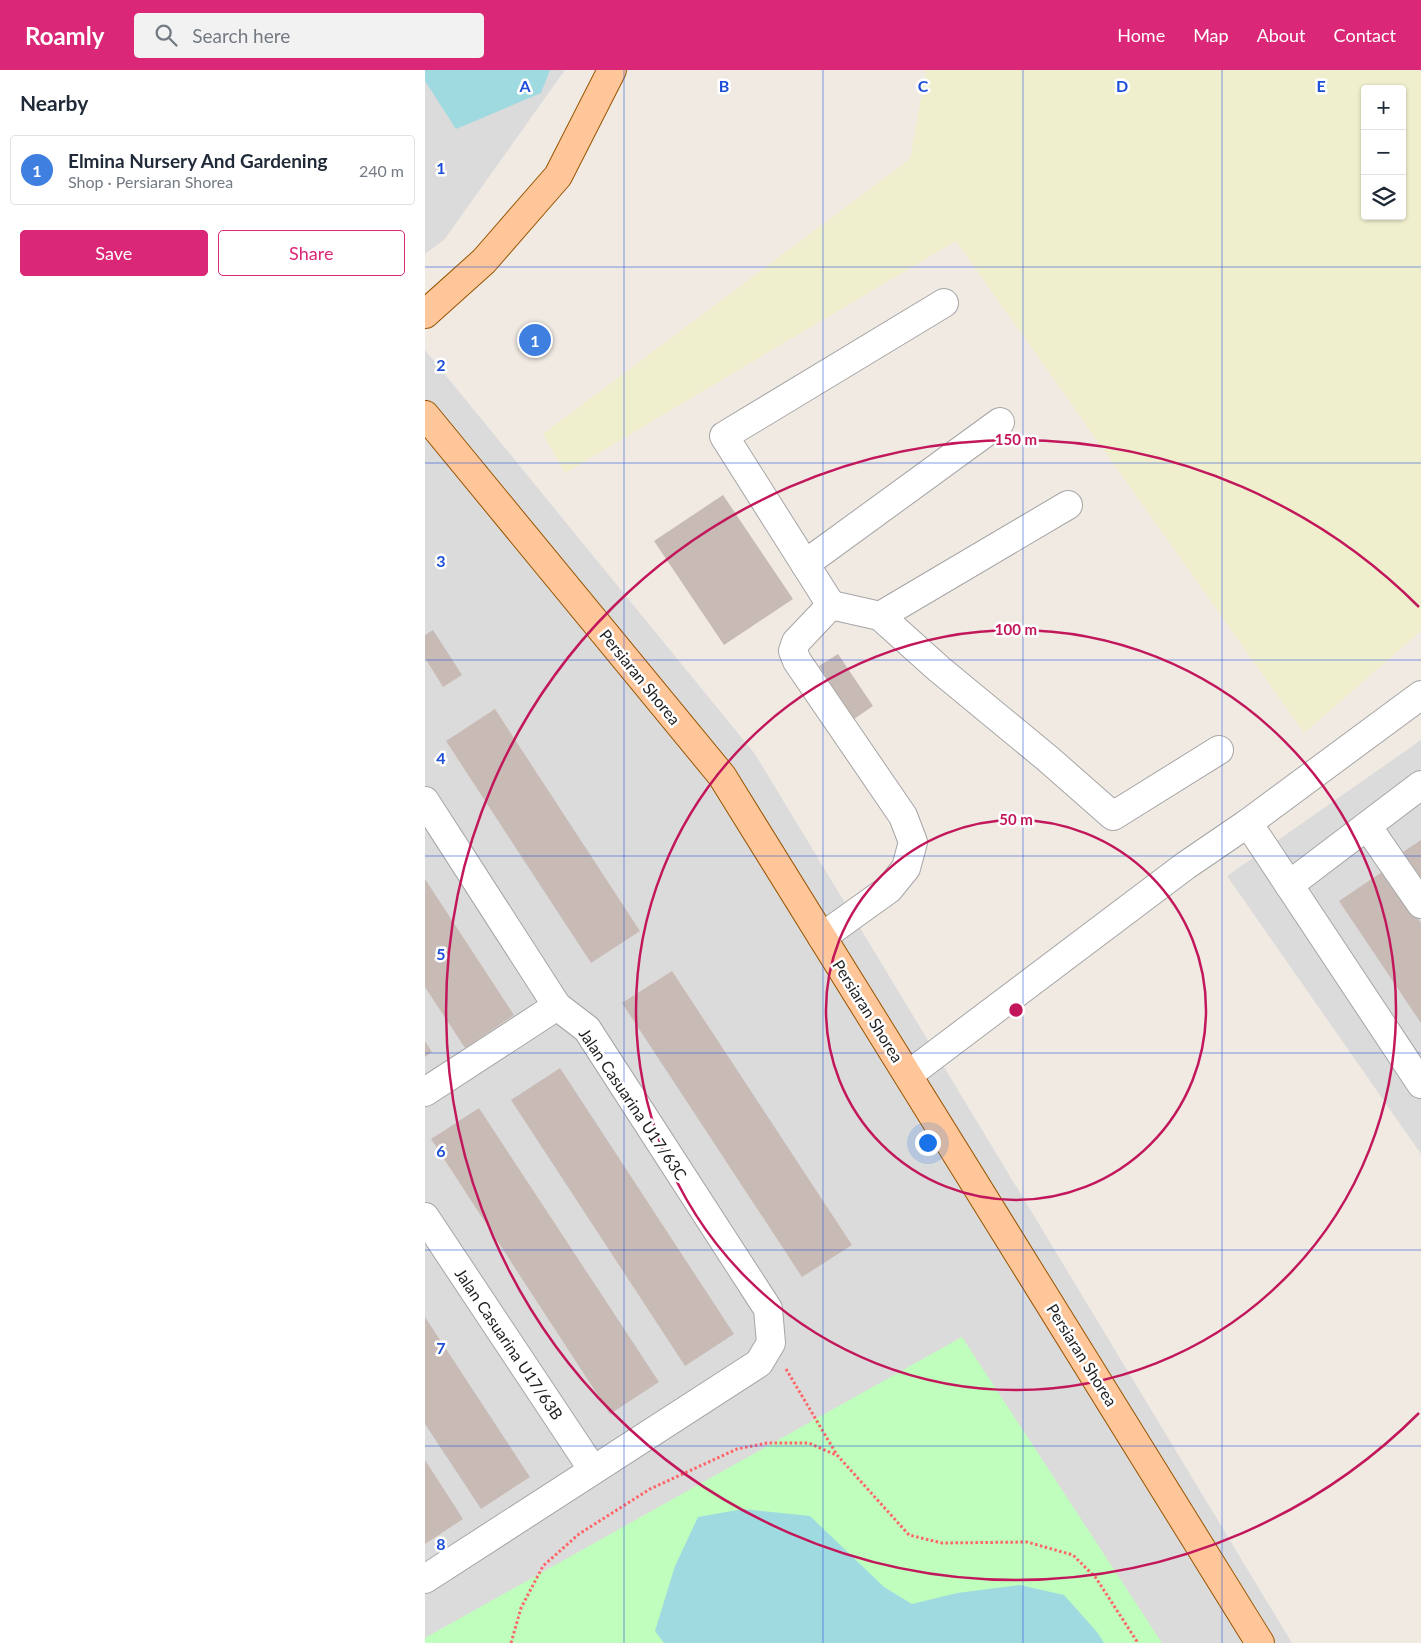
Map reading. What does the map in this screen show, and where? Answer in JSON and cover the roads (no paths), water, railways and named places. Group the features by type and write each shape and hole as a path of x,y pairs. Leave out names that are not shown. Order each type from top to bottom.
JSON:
{"main road":[{"path":"425,314 484,261 558,176 612,70"},
{"name":"Persiaran Shorea","path":"425,414 722,776 1260,1643"}],"street":[{"path":"944,303 724,436 831,604 880,616 1113,816 1219,750"},
{"path":"805,564 1000,422"},
{"path":"880,616 1068,505"},
{"path":"821,937 889,888 906,868 913,842 903,816 797,661 793,651 796,642 831,604"},
{"path":"908,1075 1185,866 1248,823 1421,695"},
{"path":"1289,885 1421,785"},
{"name":"Jalan Casuarina U17/63C","path":"425,801 557,1006 587,1029 768,1309 771,1343 759,1364 593,1470"},
{"path":"1248,823 1421,1084"},
{"path":"1367,826 1421,904"},
{"path":"425,1092 557,1006"},
{"name":"Jalan Casuarina U17/63B","path":"425,1217 593,1470"},
{"path":"425,1579 593,1470"}],"water":[{"path":"425,70 550,70 541,93 456,129 425,81"},
{"path":"743,1509 810,1516 884,1587 912,1604 957,1593 1020,1585 1064,1595 1097,1632 1104,1643 664,1643 655,1631 675,1566 698,1517"}],"place":[{"name":"Elmina Nursery And Gardening","path":"535,340"}]}
